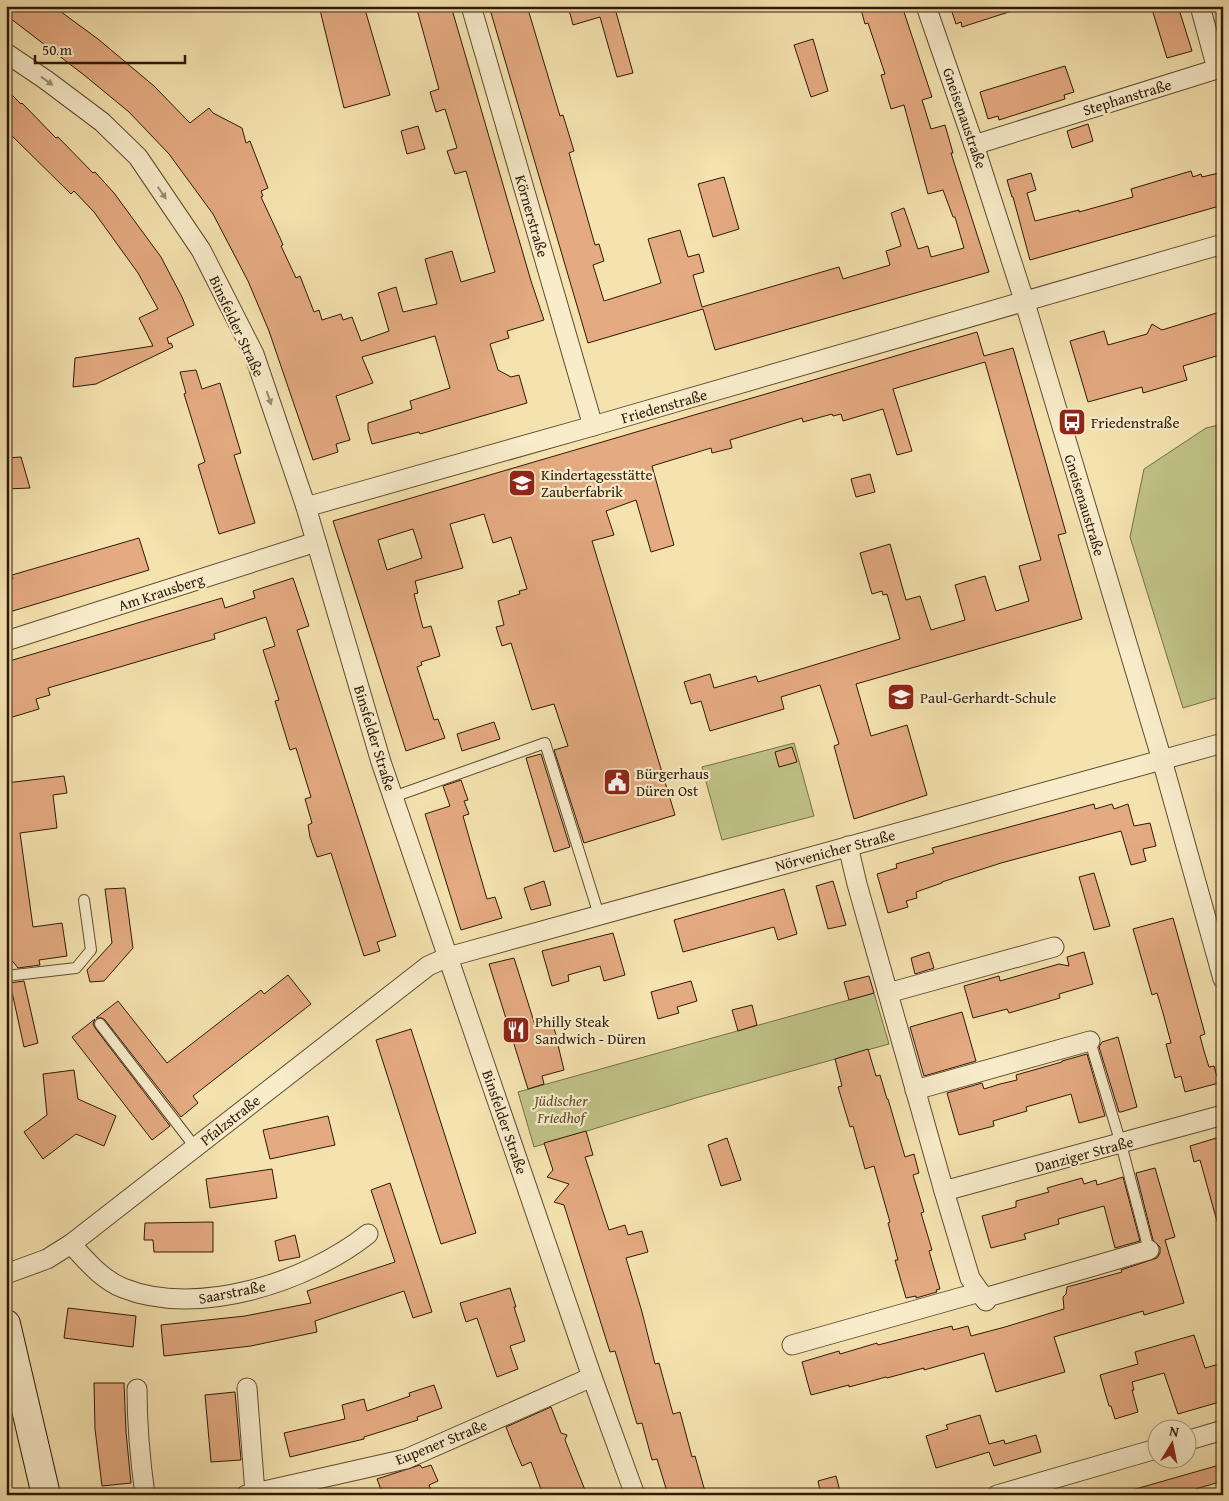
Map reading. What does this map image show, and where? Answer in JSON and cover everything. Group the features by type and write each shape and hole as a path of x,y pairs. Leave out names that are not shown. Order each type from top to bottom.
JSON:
{"street":[{"name":"Körnerstraße","path":"471,6 593,426"},
{"name":"Gneisenaustraße","path":"926,6 974,145 1025,303 1162,760 1223,979"},
{"name":"Stephanstraße","path":"974,145 1217,69 1200,6"},
{"name":"Binsfelder Straße","path":"6,53 102,122 138,158 201,250 254,354 306,507 381,762 592,1377 635,1495"},
{"name":"Friedenstraße","path":"306,507 1025,303 1223,244"},
{"name":"Am Krausberg","path":"6,641 316,542"},
{"name":"Nörvenicher Straße","path":"448,956 1223,743"},
{"path":"848,846 915,1090 970,1278 986,1300"},
{"path":"888,994 1054,947"},
{"name":"Pfalzstraße","path":"6,1274 47,1259 71,1244 428,966 448,956"},
{"path":"915,1090 1090,1041"},
{"name":"Danziger Straße","path":"944,1191 1223,1115"},
{"name":"Saarstraße","path":"71,1244 96,1272 122,1287 152,1297 190,1300 232,1295 274,1283 320,1265 352,1247 368,1234"},
{"path":"792,1345 986,1300 1149,1250"},
{"path":"6,1324 46,1495"},
{"name":"Eupener Straße","path":"247,1388 250,1494 406,1459 592,1377"},
{"path":"137,1389 139,1455 145,1495"},
{"path":"1196,1438 1223,1430"},
{"path":"997,1495 1146,1452"}],"lane":[{"path":"394,797 545,743 599,915"},
{"path":"6,976 76,968 90,950 84,900"},
{"path":"100,1024 195,1147"},
{"path":"1090,1041 1149,1250"}],"green space":[{"path":"1223,424 1223,696 1183,708 1130,537 1144,469 1206,428"},
{"path":"794,743 814,816 722,840 702,767"},
{"name":"Jüdischer Friedhof","path":"874,993 889,1044 699,1097 534,1147 518,1092"}],"building":[{"path":"6,6 53,6 98,39 154,86 190,123 209,108 213,113 242,128 246,143 250,141 268,188 261,191 263,196 261,197 296,278 300,276 314,312 319,310 322,320 341,314 343,320 352,317 361,341 389,331 378,293 396,287 403,312 437,304 425,259 452,251 461,282 495,272 466,171 455,174 447,151 457,148 445,109 436,112 430,92 439,89 416,6 451,6 544,320 507,331 509,338 490,344 498,370 511,377 519,375 527,403 420,434 419,432 372,444 368,423 412,409 410,401 450,388 435,336 362,357 373,383 336,396 350,440 336,444 338,452 313,460 269,331 248,281 213,214 169,154 129,112 6,15"},
{"path":"319,6 364,6 390,95 344,108"},
{"path":"489,6 527,6 560,116 563,115 574,151 569,153 595,245 599,244 604,261 593,265 604,301 661,283 648,239 680,230 688,257 699,254 704,272 693,275 702,307 839,267 843,279 890,265 886,251 901,246 891,213 904,208 918,249 928,246 931,257 964,248 955,217 953,217 943,190 928,194 904,105 891,109 881,75 885,74 868,23 865,24 860,6 907,6 903,9 932,97 922,100 931,129 945,125 953,153 951,153 989,272 715,350 703,309 588,343"},
{"path":"568,6 621,6 622,10 616,12 633,73 617,77 600,17 573,25"},
{"path":"950,6 1014,6 1015,10 962,27 961,22 956,24"},
{"path":"1151,6 1178,6 1192,51 1167,58"},
{"path":"813,39 828,91 811,97 794,45"},
{"path":"1065,66 1074,92 1064,95 1065,99 999,120 998,116 988,119 980,92"},
{"path":"6,89 56,138 58,137 93,173 95,172 114,193 161,257 194,325 167,338 169,344 171,343 173,347 96,384 73,387 75,358 153,346 139,318 158,309 138,273 94,212 74,191 71,194 6,130"},
{"path":"1088,124 1093,141 1072,148 1067,131"},
{"path":"418,126 425,149 407,154 401,131"},
{"path":"1191,171 1193,177 1201,174 1202,177 1223,172 1223,205 1030,260 1007,180 1031,173 1036,190 1027,193 1035,221 1079,210 1079,212 1133,197 1131,189"},
{"path":"724,177 739,229 713,237 698,184"},
{"path":"1223,311 1223,354 1183,366 1187,380 1143,393 1142,387 1088,402 1070,341 1104,331 1108,345 1147,334 1152,324 1162,330"},
{"path":"977,332 984,356 1013,348 1066,533 1058,535 1082,619 856,684 871,736 907,725 927,795 854,819 834,746 839,744 820,685 781,697 784,709 710,731 701,701 691,704 684,682 710,674 714,688 756,676 758,682 900,639 887,594 883,595 882,591 872,594 860,553 890,544 906,600 920,596 931,630 965,620 955,585 985,576 996,611 1029,601 1019,566 1041,560 985,362 893,389 912,451 897,455 883,409 843,421 841,414 833,416 832,414 803,422 802,418 730,440 732,448 712,453 711,448 652,466 674,545 651,552 636,500 606,511 614,535 592,541 675,815 584,843 554,750 568,746 554,704 532,710 511,643 502,646 496,627 504,625 498,601 520,594 519,591 527,589 511,537 493,543 484,514 450,524 463,568 415,581 418,593 414,594 423,628 431,626 440,656 421,662 422,665 417,667 434,720 438,719 445,738 406,751 333,521","holes":["413,529 422,558 387,570 378,540"]},
{"path":"196,370 202,389 220,383 241,453 234,455 255,523 219,534 198,465 205,462 184,394 186,393 180,372"},
{"path":"21,457 30,488 6,489 6,458"},
{"path":"870,474 875,492 856,497 851,479"},
{"path":"139,538 149,570 6,613 6,581 13,579 12,575"},
{"path":"293,578 309,626 297,630 396,936 377,942 380,951 364,956 331,853 317,857 310,837 308,825 312,823 305,799 311,797 296,748 290,750 275,701 279,700 263,650 275,646 266,617 214,634 215,639 48,688 50,695 36,699 39,709 6,719 6,662 222,598 225,608 255,598 253,591"},
{"path":"494,722 500,739 462,751 457,734"},
{"path":"792,747 797,762 779,767 775,752"},
{"path":"541,754 570,847 554,852 526,758"},
{"path":"64,776 67,793 53,795 57,828 20,833 33,927 62,923 67,956 39,960 40,965 18,968 6,953 6,783"},
{"path":"461,780 468,800 464,801 469,814 463,816 487,899 495,897 502,918 461,930 425,814 450,806 443,786"},
{"path":"1094,804 1095,809 1112,804 1114,809 1128,804 1134,826 1150,823 1156,846 1143,849 1146,861 1131,865 1121,831 1001,863 942,882 916,892 917,898 906,901 908,907 888,913 877,874 897,868 896,864 934,853 932,848"},
{"path":"1094,873 1110,926 1094,930 1079,877"},
{"path":"544,881 551,905 531,910 524,888"},
{"path":"833,881 846,925 828,929 816,886"},
{"path":"125,888 133,948 104,981 90,982 87,970 112,943 105,889"},
{"path":"784,889 797,934 778,940 774,927 683,952 674,920"},
{"path":"1173,918 1205,1034 1200,1036 1204,1051 1209,1067 1214,1066 1219,1083 1185,1092 1181,1076 1175,1078 1166,1044 1171,1043 1163,1013 1157,993 1152,995 1133,929"},
{"path":"613,933 625,975 604,981 600,966 568,975 569,981 552,986 542,951"},
{"path":"929,952 934,968 915,974 911,958"},
{"path":"1084,952 1093,984 1059,994 1060,998 1009,1013 1007,1009 973,1018 964,986 999,976 1000,981 1059,964 1069,966 1067,957"},
{"path":"514,958 535,1025 545,1022 547,1027 553,1025 564,1070 542,1076 544,1084 528,1089 489,964"},
{"path":"288,975 311,1004 193,1096 198,1103 181,1117 105,1020 96,1018 118,1001 167,1063 261,990 264,994"},
{"path":"869,976 874,993 849,1000 844,982"},
{"path":"24,981 38,1043 24,1047 10,983"},
{"path":"691,981 697,1001 677,1007 679,1013 658,1019 651,992"},
{"path":"752,1005 757,1025 738,1031 732,1010"},
{"path":"962,1012 976,1061 924,1076 910,1027"},
{"path":"95,1019 93,1024 95,1028 170,1126 152,1140 72,1037"},
{"path":"411,1029 476,1233 441,1244 376,1040"},
{"path":"1118,1037 1137,1107 1121,1112 1119,1112 1099,1047 1102,1042"},
{"path":"868,1049 876,1076 880,1075 905,1157 914,1154 919,1173 913,1175 924,1212 921,1213 932,1250 929,1251 940,1289 936,1290 937,1292 916,1298 916,1296 906,1298 895,1260 898,1260 888,1223 890,1222 874,1166 865,1169 853,1126 850,1127 838,1087 842,1086 835,1059"},
{"path":"1087,1054 1105,1116 1079,1123 1071,1094 1026,1107 1027,1111 993,1121 994,1126 959,1135 947,1093 982,1083 984,1089 1017,1080 1016,1075"},
{"path":"74,1070 78,1099 116,1116 104,1146 76,1134 43,1159 24,1132 47,1115 43,1074"},
{"path":"328,1116 335,1145 270,1159 263,1130"},
{"path":"586,1131 593,1155 585,1157 609,1230 625,1225 628,1235 642,1231 648,1252 626,1258 655,1364 659,1363 673,1414 680,1412 692,1457 695,1456 706,1495 668,1495 657,1459 652,1460 642,1423 637,1424 615,1351 610,1352 564,1205 554,1202 569,1184 547,1177 553,1170 544,1143"},
{"path":"1223,1136 1223,1224 1218,1225 1200,1160 1194,1162 1190,1146"},
{"path":"727,1138 741,1180 721,1186 708,1145"},
{"path":"1155,1168 1175,1237 1165,1240 1184,1303 1144,1315 1143,1311 1054,1337 1065,1372 996,1392 984,1353 924,1370 924,1368 811,1395 802,1362 839,1351 840,1354 877,1343 878,1345 952,1326 953,1330 968,1326 971,1336 1005,1327 1064,1309 1063,1297 1066,1294 1067,1287 1122,1272 1121,1270 1157,1258 1160,1253 1160,1247 1153,1240 1136,1173"},
{"path":"272,1169 277,1198 210,1208 206,1179"},
{"path":"1123,1177 1140,1241 1115,1248 1104,1206 1058,1219 1059,1224 1024,1234 1026,1239 991,1248 982,1216 1016,1207 1016,1201 1049,1192 1047,1188 1082,1178 1084,1184 1096,1180 1097,1185"},
{"path":"390,1183 432,1312 413,1318 404,1291 315,1321 317,1332 251,1346 164,1356 161,1325 245,1316 311,1303 307,1291 395,1262 371,1190"},
{"path":"213,1222 213,1252 154,1252 153,1240 144,1240 145,1223"},
{"path":"295,1235 300,1257 279,1261 275,1241"},
{"path":"510,1288 525,1341 510,1346 518,1369 497,1377 477,1318 466,1322 460,1303"},
{"path":"68,1308 136,1316 133,1347 64,1338"},
{"path":"1194,1335 1205,1368 1223,1363 1223,1401 1178,1414 1164,1373 1132,1382 1134,1390 1132,1390 1138,1412 1115,1419 1100,1375 1138,1364 1135,1352"},
{"path":"94,1383 124,1383 131,1483 102,1486 95,1429"},
{"path":"434,1385 442,1408 417,1417 418,1420 364,1437 364,1439 290,1457 284,1433 345,1419 342,1405 364,1399 367,1411 410,1396 409,1393"},
{"path":"235,1392 241,1460 211,1462 205,1395"},
{"path":"551,1407 561,1433 567,1435 565,1440 587,1495 543,1495 531,1462 522,1466 513,1445 506,1427"},
{"path":"980,1415 989,1444 1004,1440 1005,1444 1036,1435 1041,1452 994,1466 989,1452 936,1468 926,1436 948,1429 946,1425"},
{"path":"1223,1464 1223,1481 1175,1495 1132,1495 1132,1490"},
{"path":"420,1465 422,1468 431,1465 438,1481 429,1485 431,1490 417,1495 383,1495 377,1479"},
{"path":"836,1476 841,1495 821,1495 818,1481"}],"place":[{"name":"Friedenstraße","path":"1072,422"},
{"name":"Kindertagesstätte Zauberfabrik","path":"522,483"},
{"name":"Paul-Gerhardt-Schule","path":"901,697"},
{"name":"Bürgerhaus Düren Ost","path":"617,782"},
{"name":"Philly Steak Sandwich - Düren","path":"516,1030"}]}
